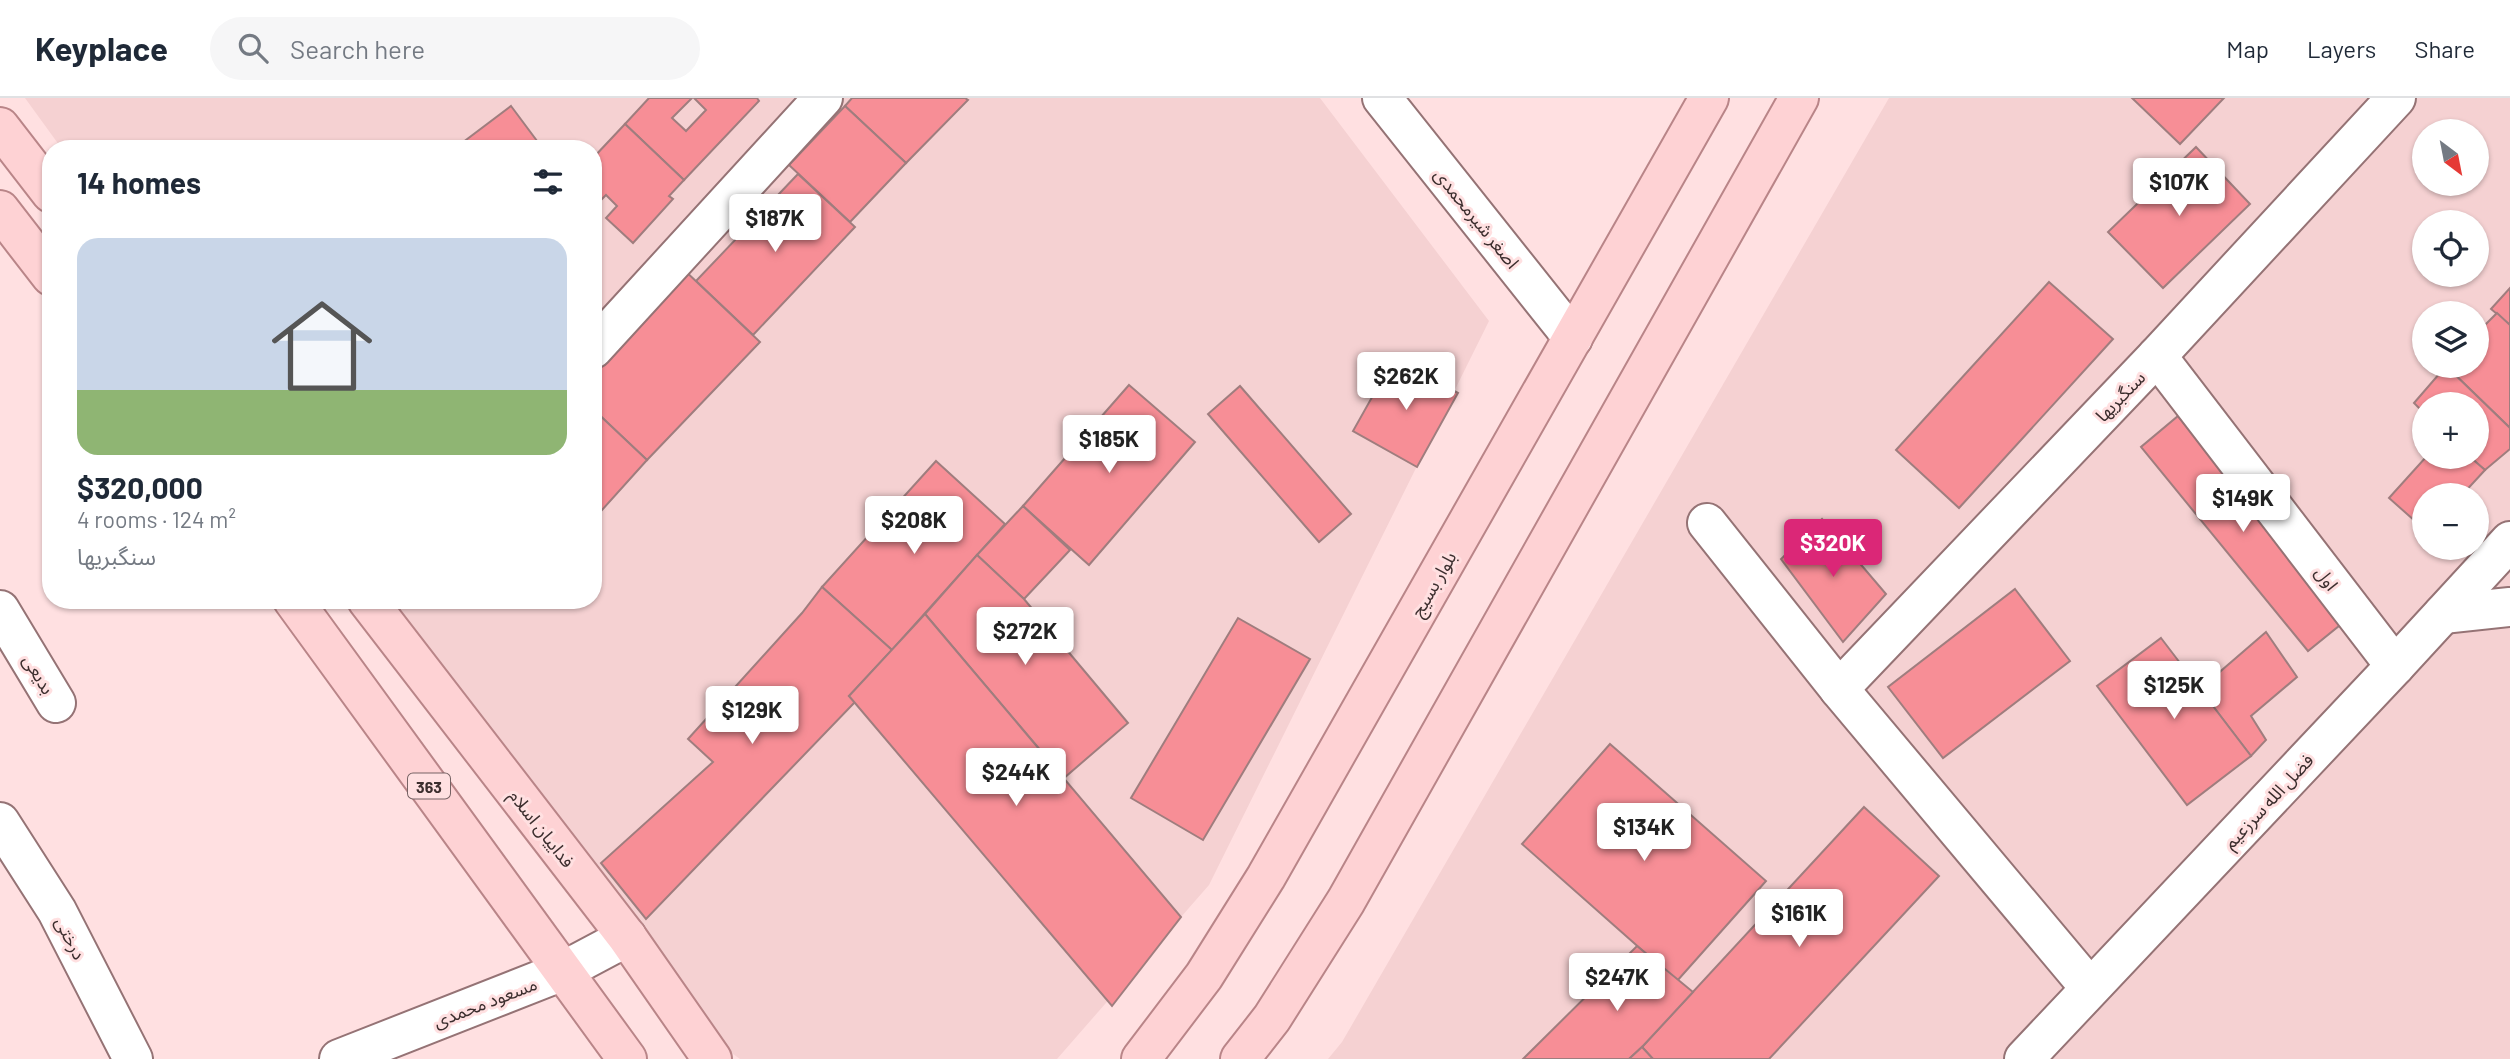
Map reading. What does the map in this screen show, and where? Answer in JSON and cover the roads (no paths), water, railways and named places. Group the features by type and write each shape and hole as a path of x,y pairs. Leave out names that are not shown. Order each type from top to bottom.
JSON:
{"main road":[{"name":"بلوار بسیج","path":"1141,1059 1204,976 1266,877 1709,98"},
{"path":"1240,1059 1272,1018 1346,901 1799,98"},
{"path":"0,127 42,181"},
{"path":"0,210 42,264"},
{"name":"363","path":"300,609 627,1059"},
{"name":"فداییان اسلام","path":"374,609 627,937 712,1059"}],"street":[{"path":"602,339 823,98"},
{"name":"اصغر شیرمحمدی","path":"1382,98 1573,338"},
{"name":"سنگبریها","path":"1839,689 2157,356 2396,98"},
{"name":"اول","path":"2157,356 2395,666"},
{"path":"1707,523 1839,689 2090,988"},
{"name":"فضل الله سرزعیم","path":"2024,1059 2510,541"},
{"path":"2443,614 2510,607"},
{"name":"بدیعی","path":"0,610 56,703"},
{"name":"درختی","path":"0,822 57,911 133,1059"},
{"name":"مسعود محمدی","path":"339,1059 563,971 627,937"}]}
